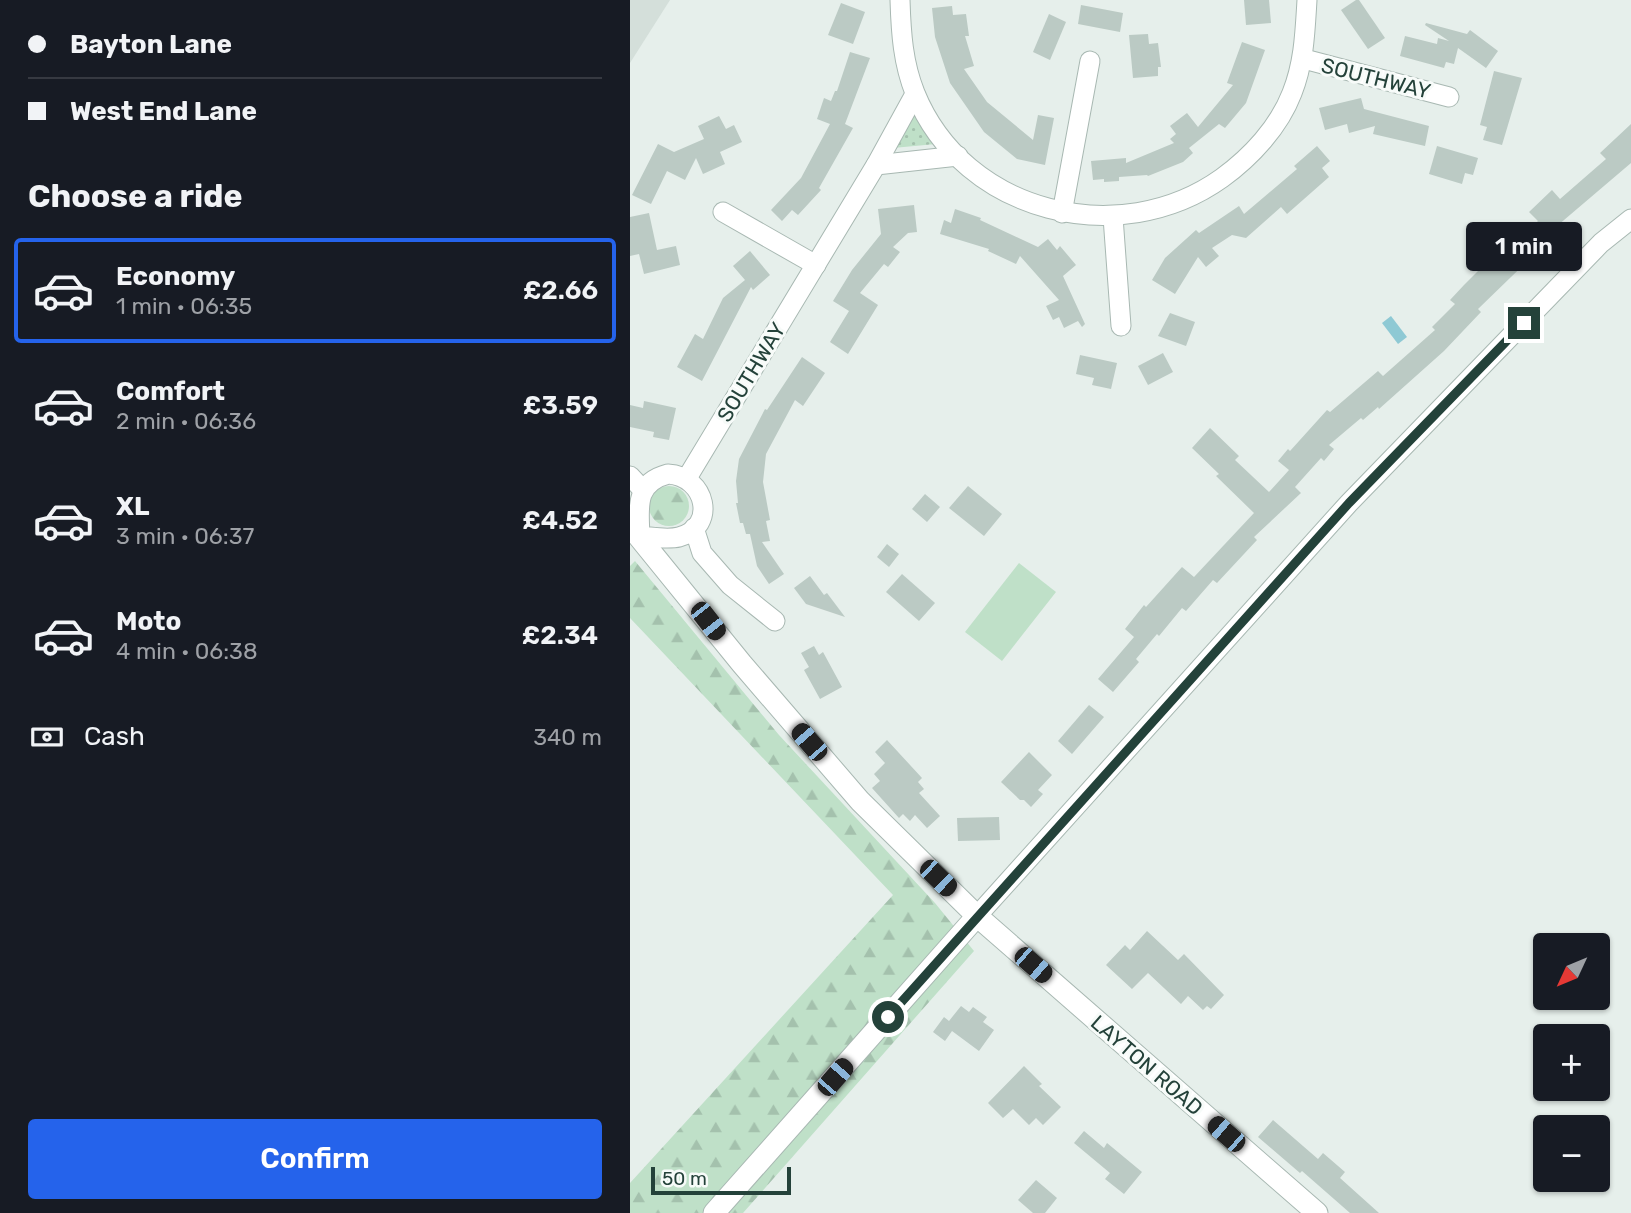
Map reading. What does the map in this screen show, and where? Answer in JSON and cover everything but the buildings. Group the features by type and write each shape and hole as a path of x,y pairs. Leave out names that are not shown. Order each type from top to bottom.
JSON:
{"street":[{"name":"SOUTHWAY","path":"900,0 901,42 915,94 933,127 958,156 989,182 1024,201 1062,213 1113,217 1159,210 1203,192 1241,165 1270,133 1291,96 1304,59 1307,0"},
{"name":"SOUTHWAY","path":"1304,59 1449,97"},
{"path":"1062,213 1090,61"},
{"name":"SOUTHWAY","path":"687,478 876,165 915,94"},
{"path":"876,165 958,156"},
{"path":"723,212 816,265"},
{"path":"1113,217 1121,326"},
{"path":"714,1213 1349,503 1601,243 1631,219"},
{"path":"667,474 687,478 700,492 703,502 700,520 694,528 678,537 635,531 639,508 637,483 667,474"},
{"path":"694,528 702,553 730,585 775,621"},
{"name":"LAYTON ROAD","path":"635,531 742,664 860,801 977,916 1317,1213"}],"shaded area":[{"path":"630,0 670,0 630,63"}],"green space":[{"path":"915,113 936,144 893,148"},
{"path":"669,486 683,492 689,506 683,520 669,526 655,520 649,506 655,492"},
{"path":"635,561 779,735 935,903 974,951 743,1213 630,1213 630,1183 893,895 630,618 630,566"},
{"path":"1019,563 1056,592 1002,661 965,632"}],"water":[{"path":"1391,316 1407,337 1398,344 1382,323"}],"route":[{"path":"888,1017 1349,503 1524,323"}]}
